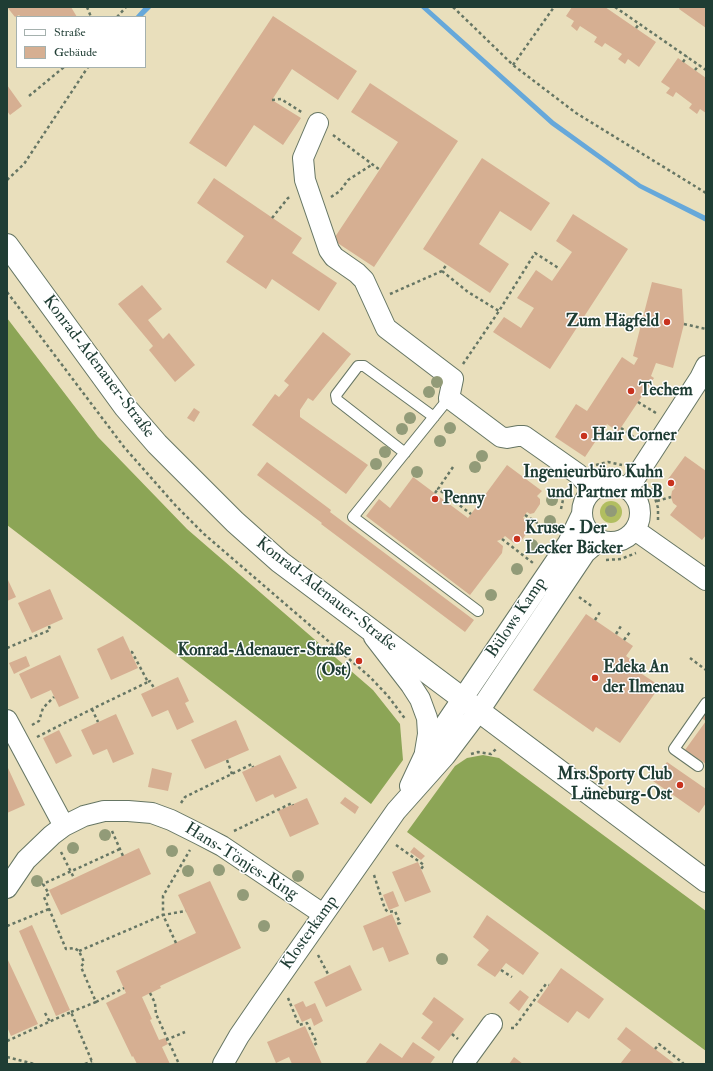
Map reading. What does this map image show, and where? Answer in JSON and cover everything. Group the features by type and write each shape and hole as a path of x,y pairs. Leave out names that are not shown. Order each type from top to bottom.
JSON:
{"main road":[{"name":"Konrad-Adenauer-Straße","path":"7,245 125,407 157,444 234,522 275,557 368,629 706,881"}],"street":[{"path":"318,123 303,158 305,180 329,250 334,258 357,273 364,280 386,328 453,379 449,398 501,437 507,438 524,436 578,474 593,490 601,485 610,483 620,485 628,489 635,495 641,512 635,530 619,541 610,542 600,540 593,536 587,530 583,522 582,514"},
{"path":"628,489 700,378 706,366"},
{"name":"Bülows Kamp","path":"471,705 568,543 582,514 584,501 593,490"},
{"path":"635,530 706,580"},
{"name":"Bülows Kamp","path":"471,705 585,554 600,540"},
{"name":"Klosterkamp","path":"368,629 411,685 420,699 427,718 428,734 425,754 401,805"},
{"name":"Klosterkamp","path":"425,754 471,705"},
{"name":"Klosterkamp","path":"223,1064 239,1036 380,833 401,805 446,756 471,705"},
{"path":"14,734 58,830"},
{"name":"Hans-Tönjes-Ring","path":"7,888 26,860 58,830 84,816 104,812 128,811 152,813 171,820 222,846 323,914"},
{"path":"463,1064 492,1024"}],"lane":[{"path":"405,453 337,400 336,395 358,366 364,366 434,417"},
{"path":"449,398 353,517 478,611"},
{"path":"698,766 674,749 706,703"}],"path":[{"path":"87,7 92,16"},
{"path":"118,16 126,7"},
{"path":"453,7 513,65 576,113 706,193"},
{"path":"513,65 554,7"},
{"path":"612,12 615,7 706,70"},
{"path":"624,20 627,16"},
{"path":"636,28 639,24"},
{"path":"648,37 651,32"},
{"path":"683,62 687,56"},
{"path":"695,70 699,65"},
{"path":"29,96 63,68"},
{"path":"7,180 24,164 87,68"},
{"path":"272,218 288,198 312,201 340,191 348,180 373,164"},
{"path":"453,379 535,254 560,269"},
{"path":"374,302 442,271 447,264"},
{"path":"442,271 468,292 499,311"},
{"path":"684,324 706,329"},
{"path":"435,493 453,467"},
{"path":"438,489 471,514"},
{"path":"657,501 671,497"},
{"path":"525,515 553,533"},
{"path":"595,620 600,612"},
{"path":"7,648 50,630 49,626"},
{"path":"616,634 621,626"},
{"path":"624,640 630,632"},
{"path":"130,652 132,652 148,682 150,681 154,688"},
{"path":"690,658 706,670"},
{"path":"14,734 92,709 148,682"},
{"path":"14,734 39,721 43,708 54,697"},
{"path":"92,709 98,722"},
{"path":"227,760 232,774"},
{"path":"171,820 184,797 252,764 253,767"},
{"path":"222,846 232,832 292,803 293,805"},
{"path":"104,812 123,856"},
{"path":"58,830 70,871 74,878"},
{"path":"380,833 424,865 421,869"},
{"path":"176,943 163,915 163,896 199,834"},
{"path":"96,1002 81,967 84,962 79,951 74,948 66,948 44,897 49,894 43,884 120,849"},
{"path":"366,853 385,909 388,912 395,910 400,923 397,924"},
{"path":"7,926 49,909"},
{"path":"79,951 163,915 186,912"},
{"path":"501,970 512,977"},
{"path":"492,1024 514,1028 546,984 549,985"},
{"path":"274,985 286,992 299,1025 308,1023 317,1043 314,1045"},
{"path":"7,1041 124,988"},
{"path":"150,993 155,1003 156,1014 167,1040 180,1064"},
{"path":"71,1012 93,1063 84,1064"},
{"path":"45,1013 50,1022"},
{"path":"167,1040 184,1032"},
{"path":"655,1049 659,1044 683,1063 682,1064"},
{"path":"7,1057 34,1064"}],"green space":[{"path":"7,318 98,437 187,529 373,690 400,724 403,760 371,804 7,525"},
{"path":"611,501 619,504 622,512 619,520 611,523 603,520 600,512 603,504"},
{"path":"483,755 499,758 706,911 706,1051 407,832 455,766 467,758"}],"water":[{"path":"144,7 152,7 143,16 136,16"},
{"path":"420,7 427,7 554,121 641,184 706,216 706,222 639,188 551,125"}],"building":[{"path":"7,7 71,7 76,16 19,15 15,17"},
{"path":"572,7 605,7 656,42 639,67 628,59 625,64 618,59 622,54 605,43 602,47 594,42 597,37 580,26 577,31 571,26 574,21 566,16"},
{"path":"680,7 706,7 706,28 679,9"},
{"path":"273,16 357,71 338,100 292,69 272,100 301,118 283,145 254,125 226,167 189,143"},
{"path":"678,58 706,78 706,113 700,109 697,114 689,108 692,104 676,92 673,97 666,93 670,88 661,82"},
{"path":"370,83 458,141 374,267 333,240 398,142 351,112"},
{"path":"7,85 22,106 10,115 7,111"},
{"path":"482,158 550,203 531,231 500,211 479,244 509,264 490,293 423,249"},
{"path":"214,178 302,238 292,253 337,283 319,311 272,279 266,289 226,262 244,236 197,203"},
{"path":"573,214 628,249 550,369 493,332 504,317 521,328 534,308 517,298 536,270 552,281 572,252 556,241"},
{"path":"652,282 682,289 684,324 673,368 656,363 651,376 654,378 618,432 607,424 585,457 555,437 576,404 587,411 622,357 634,365 638,358 633,356"},
{"path":"142,285 162,309 148,320 163,339 169,333 195,365 175,382 149,350 153,346 118,304"},
{"path":"323,332 351,354 313,401 308,398 300,410 300,417 368,465 346,494 252,425 275,394 279,397 289,385 284,381"},
{"path":"194,408 200,412 194,422 187,418"},
{"path":"685,456 706,471 706,535 702,540 670,515 677,506 673,503 671,497 672,491 675,488 666,482"},
{"path":"267,462 331,510 330,512 474,620 465,632 257,475"},
{"path":"507,465 542,491 537,496 540,499 540,504 534,513 530,514 527,512 523,518 529,522 530,529 521,541 514,543 505,536 497,541 503,546 502,553 470,595 366,516 379,499 390,508 413,477 468,518"},
{"path":"8,580 16,597 7,601 7,581"},
{"path":"50,589 63,619 32,633 18,603"},
{"name":"Edeka An der Ilmenau","path":"586,614 633,646 626,656 639,665 636,670 660,686 620,743 596,727 593,732 533,690"},
{"path":"123,636 138,668 111,680 97,649"},
{"path":"60,655 79,698 59,707 51,690 31,699 19,674"},
{"path":"26,656 30,666 14,674 9,663"},
{"path":"178,677 189,701 185,703 194,722 177,730 168,710 152,717 141,694"},
{"path":"706,711 706,721 701,718"},
{"path":"116,714 134,754 113,763 107,749 93,755 81,730"},
{"path":"236,720 249,750 205,769 191,740"},
{"path":"706,721 706,764 685,750"},
{"path":"59,730 72,756 56,764 43,738"},
{"path":"280,755 297,788 275,798 273,794 256,802 242,772"},
{"name":"Mrs.Sporty Club Lüneburg-Ost","path":"667,762 706,789 706,803 699,813 653,781"},
{"path":"7,768 25,805 7,813"},
{"path":"152,768 172,773 168,791 148,787"},
{"path":"345,797 359,807 355,814 340,803"},
{"path":"307,798 319,824 290,837 278,811"},
{"path":"414,847 425,856 421,860 410,852"},
{"path":"139,848 151,874 61,915 49,890"},
{"path":"418,862 431,892 405,902 392,872"},
{"path":"210,881 241,948 160,986 161,988 142,997 152,1019 150,1020 159,1040 165,1038 168,1044 162,1047 170,1064 137,1064 133,1056 132,1057 106,1003 126,993 116,971 196,933 178,895"},
{"path":"393,891 399,906 389,910 383,895"},
{"path":"392,914 409,954 389,962 383,947 373,951 363,926"},
{"path":"487,915 539,953 523,975 506,963 495,977 477,965 489,950 473,937"},
{"path":"32,925 70,1010 56,1016 19,931"},
{"path":"7,958 38,1024 11,1036 7,1027"},
{"path":"350,965 362,990 326,1007 314,982"},
{"path":"561,968 604,999 589,1019 577,1011 568,1023 537,1002"},
{"path":"520,990 529,997 519,1011 509,1003"},
{"path":"434,997 464,1019 439,1051 421,1038 433,1022 422,1014"},
{"path":"303,1001 306,1007 315,1003 323,1021 314,1026 311,1018 302,1022 294,1005"},
{"path":"305,1026 322,1064 292,1064 289,1057 276,1063 267,1042"},
{"path":"626,1027 675,1064 620,1064 631,1050 617,1039"},
{"path":"413,1042 435,1057 430,1064 365,1064 380,1043 402,1058"},
{"path":"514,1057 523,1064 509,1064"}],"place":[{"name":"Zum Hägfeld","path":"667,322"},
{"name":"Techem","path":"631,391"},
{"name":"Hair Corner","path":"584,436"},
{"name":"Ingenieurbüro Kuhn und Partner mbB","path":"671,483"},
{"name":"Penny","path":"435,499"},
{"name":"Kruse - Der Lecker Bäcker","path":"517,539"},
{"name":"Konrad-Adenauer-Straße (Ost)","path":"359,661"},
{"name":"Edeka An der Ilmenau","path":"595,678"},
{"name":"Mrs.Sporty Club Lüneburg-Ost","path":"680,785"}]}
